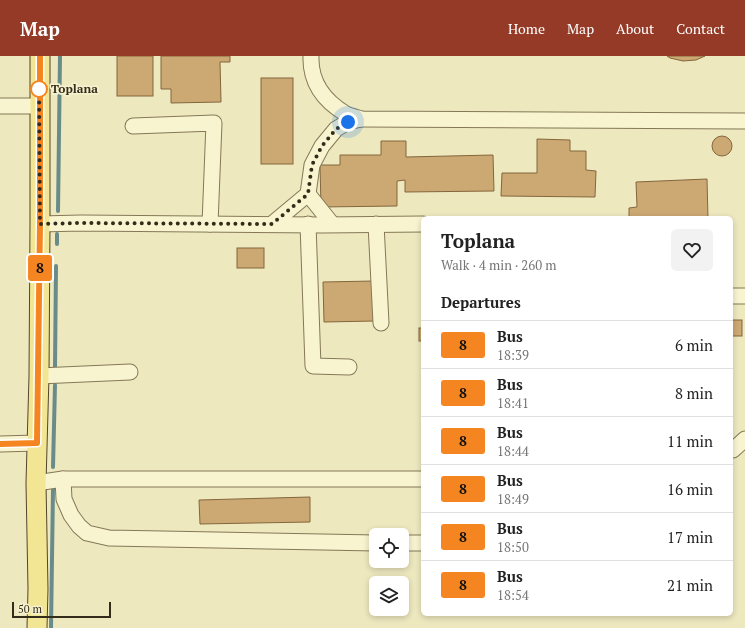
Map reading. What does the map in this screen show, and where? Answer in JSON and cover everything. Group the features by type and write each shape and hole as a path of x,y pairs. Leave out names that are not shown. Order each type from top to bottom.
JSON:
{"main road":[{"path":"36,628 38,589 36,483 39,376 40,56"}],"street":[{"path":"311,56 310,64 314,79 322,94 347,114 361,119"},
{"path":"0,106 39,106"},
{"path":"272,224 308,194 312,165 322,146 336,129 348,122 361,119 745,121"},
{"path":"133,126 214,123 210,224"},
{"path":"308,194 332,224"},
{"path":"40,224 421,224"},
{"path":"308,224 313,366 349,367"},
{"path":"376,224 381,323"},
{"path":"733,296 745,296"},
{"path":"39,376 130,372"},
{"path":"733,450 745,439"},
{"path":"0,444 37,443"},
{"path":"36,483 62,479 421,479"},
{"path":"62,479 64,499 71,515 79,526 88,533 109,538 369,542"},
{"path":"409,543 421,543"}],"building":[{"path":"117,56 153,56 153,96 117,96"},
{"path":"161,56 230,56 230,62 220,62 221,102 171,103 171,89 161,89"},
{"path":"667,56 705,56 696,60 683,61"},
{"path":"261,78 293,78 293,164 261,164"},
{"path":"722,136 729,139 732,146 729,153 722,156 715,153 712,146 715,139"},
{"path":"537,139 570,140 570,151 586,151 586,170 596,171 595,197 501,196 502,173 537,173"},
{"path":"381,141 406,141 406,157 493,155 494,191 405,192 405,180 397,181 397,206 321,207 320,165 340,165 340,155 381,155"},
{"path":"707,179 708,216 629,216 629,208 637,207 636,182"},
{"path":"237,248 264,248 264,268 237,268"},
{"path":"374,281 375,321 324,322 323,282"},
{"path":"733,320 742,320 742,336 733,336"},
{"path":"419,328 421,328 421,341 419,341"},
{"path":"310,497 310,522 200,524 199,500"}],"waterway":[{"path":"58,211 60,56"},
{"path":"57,234 57,244"},
{"path":"55,367 56,266"},
{"path":"53,467 55,385"},
{"path":"51,628 53,489"}],"bus line":[{"name":"8","path":"0,444 37,443 39,376 40,56"}],"place":[{"name":"Toplana","path":"39,89"}],"route":[{"path":"39,89 39,85 40,224 272,224 308,194 312,165 322,146 336,129 348,122"}]}
